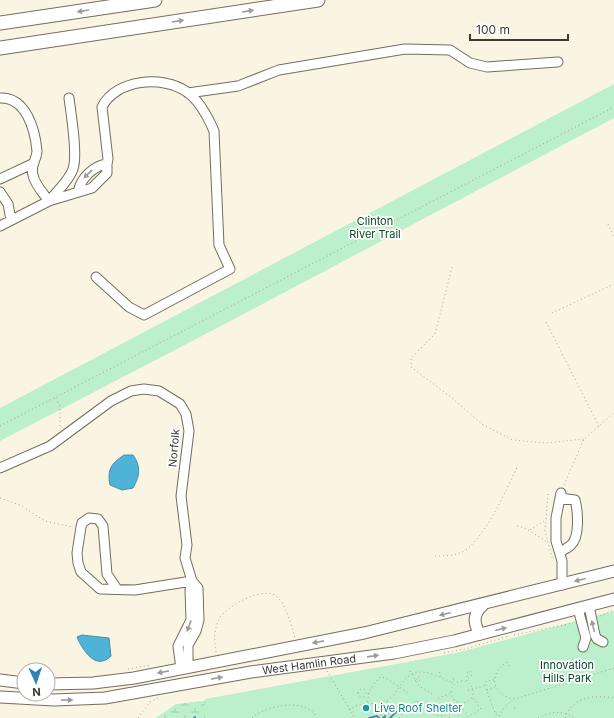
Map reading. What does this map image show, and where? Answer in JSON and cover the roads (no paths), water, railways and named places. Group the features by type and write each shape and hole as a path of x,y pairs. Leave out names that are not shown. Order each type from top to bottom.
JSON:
{"highway":[{"path":"0,23 155,0"},
{"path":"0,48 318,0"},
{"path":"0,57 147,26"}],"main road":[{"name":"West Hamlin Road","path":"56,684 106,682 378,630 614,572"},
{"name":"West Hamlin Road","path":"56,699 98,699 179,686 251,672 401,651 480,634 614,599"},
{"path":"480,634 476,626 475,619 477,611 483,605"},
{"path":"179,686 186,679 185,668"},
{"path":"0,680 16,682"},
{"name":"West Hamlin Road","path":"0,697 16,697"}],"street":[{"path":"188,93 238,86 279,70 405,49 450,50 470,63 487,67 558,62"},
{"path":"0,226 49,201 78,192 83,192 92,188 107,173 106,164 108,159 102,107 106,99 116,90 132,84 159,82 174,86 188,93 202,108 210,120 214,130 219,245 230,269 144,315 129,307 96,277"},
{"path":"0,98 10,98 25,111 37,152 32,164 32,175 49,201"},
{"path":"49,201 66,181 74,168 74,138 69,98"},
{"path":"0,179 32,164"},
{"path":"78,192 85,177 97,166 106,164"},
{"path":"0,192 8,204 11,220"},
{"name":"Norfolk","path":"0,468 50,446 111,401 132,391 152,389 167,394 180,404 186,414 188,425 182,496 187,545 185,558 192,581 190,590 195,604 198,625 184,642 185,668"},
{"path":"560,552 572,544 577,532 577,508 574,500 560,495 556,518 556,540 562,561 562,585"},
{"path":"117,590 106,574 102,522 98,519 89,518 82,523 80,528 77,558 81,572 100,589 117,590 135,590 192,581"},
{"path":"584,608 597,640 603,642"},
{"path":"583,647 586,638 584,608"}],"water":[{"path":"124,455 133,455 136,459 139,471 133,488 122,490 110,485 109,475 113,464"},
{"path":"82,635 109,638 111,656 105,660 95,660 86,653 77,637"}],"waterway":[{"path":"390,718 396,712"},
{"path":"369,718 377,716 379,718"},
{"path":"383,718 385,716 385,718"}],"place":[{"name":"Live Roof Shelter","path":"366,708"}],"park label":[{"name":"Clinton River Trail","path":"375,227"},
{"name":"Innovation Hills Park","path":"567,671"}]}
